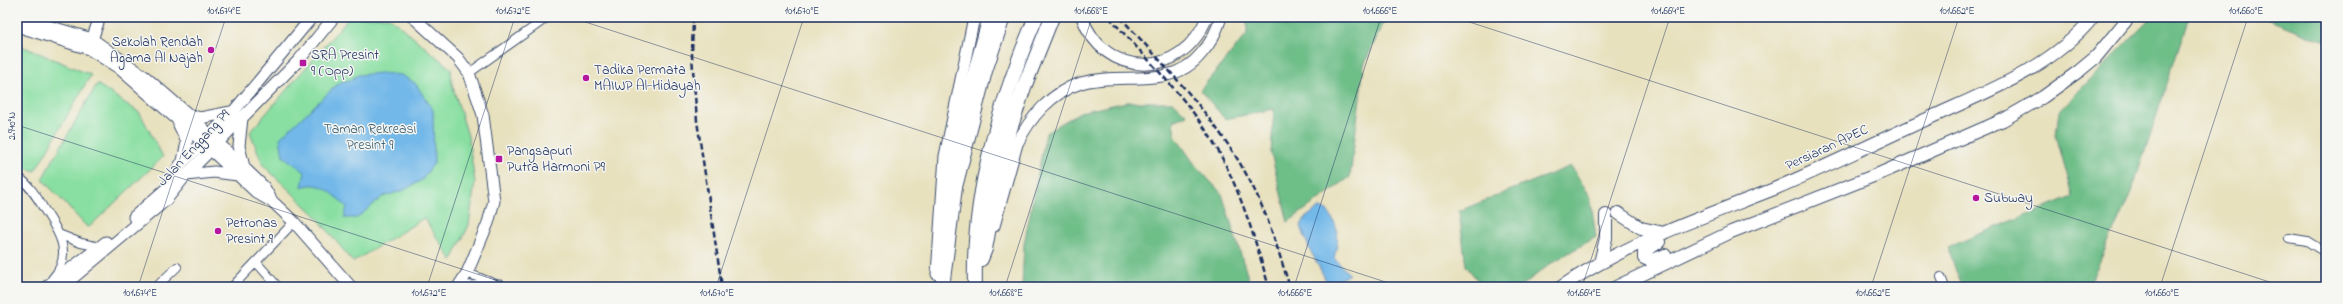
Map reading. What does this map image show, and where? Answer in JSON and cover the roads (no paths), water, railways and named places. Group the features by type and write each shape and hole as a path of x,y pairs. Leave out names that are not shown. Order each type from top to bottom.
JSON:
{"highway":[{"path":"936,280 952,158 990,17"},
{"path":"942,287 955,187 985,71 1003,17"},
{"path":"975,281 977,234 988,159 1006,96 1036,17"},
{"path":"975,281 985,249 1003,150 1024,87 1052,17"}],"main road":[{"name":"Persiaran APEC","path":"1561,287 1600,263 1664,233 1776,188 2017,78 2066,43 2093,17"},
{"path":"1616,287 1731,232 1881,173 2003,120 2043,97 2079,71 2096,57 2129,17"},
{"path":"1718,211 1708,220 1650,246 1644,252 1644,258 1650,261 1716,233 1731,232"},
{"path":"1600,263 1612,214 1641,228 1664,233"}],"street":[{"path":"18,17 90,44 144,76 189,115 202,137"},
{"path":"90,44 100,17"},
{"name":"Jalan Enggang P9","path":"62,287 166,200 186,176 215,147 237,115 312,17"},
{"name":"Jalan Enggang P9","path":"46,287 100,247 167,188 180,165 202,137 237,115 299,60 334,17"},
{"path":"413,17 458,58 468,73 483,115 487,159 493,185 494,201 488,223 467,273 458,287"},
{"path":"468,73 548,17"},
{"path":"936,280 945,156 974,17"},
{"path":"1082,17 1091,36 1109,52 1133,63 1148,64 1169,61 1178,56 1196,39 1207,17"},
{"path":"985,249 998,217 1017,144 1023,132 1044,105 1056,95 1082,83 1115,78 1163,77 1185,69 1196,61 1212,41 1221,17"},
{"path":"17,26 90,44 174,116 215,147 241,172 264,187 274,203 294,222 351,287"},
{"path":"189,115 200,118 237,115 241,172"},
{"path":"174,116 186,136 187,142 185,156 180,165"},
{"path":"186,176 214,172 241,172"},
{"path":"17,176 24,181 36,197 61,235 62,260 57,274 46,287"},
{"path":"232,287 257,263 294,222"},
{"path":"61,235 81,243 100,247"},
{"path":"2289,238 2307,241 2326,253"},
{"path":"257,263 278,287"},
{"path":"156,287 177,268"},
{"path":"467,273 501,286"},
{"path":"1941,277 1945,287"},
{"path":"464,287 488,285 501,286"}],"water":[{"path":"381,73 401,75 415,83 433,110 434,163 422,180 404,190 382,197 357,218 344,218 347,207 332,193 315,185 302,187 305,172 283,156 280,138 340,82 350,80 358,75"},
{"path":"1319,208 1326,209 1334,221 1338,238 1334,258 1349,274 1329,286 1309,248 1301,226 1305,218"}],"railway":[{"path":"693,17 692,56 697,121 722,287"},
{"path":"1109,17 1174,89 1209,135 1237,190 1269,287"},
{"path":"1120,17 1181,84 1219,131 1235,156 1250,182 1267,218 1290,287"}],"place":[{"name":"Sekolah Rendah Agama Al Najah","path":"211,50"},
{"name":"SRA Presint 9 (Opp)","path":"303,63"},
{"name":"Tadika Permata MAIWP Al-Hidayah","path":"586,78"},
{"name":"Pangsapuri Putra Harmoni P9","path":"499,159"},
{"name":"Subway","path":"1976,198"},
{"name":"Petronas Presint 9","path":"218,231"}],"park label":[{"name":"Taman Rekreasi Presint 9","path":"370,138"}]}
